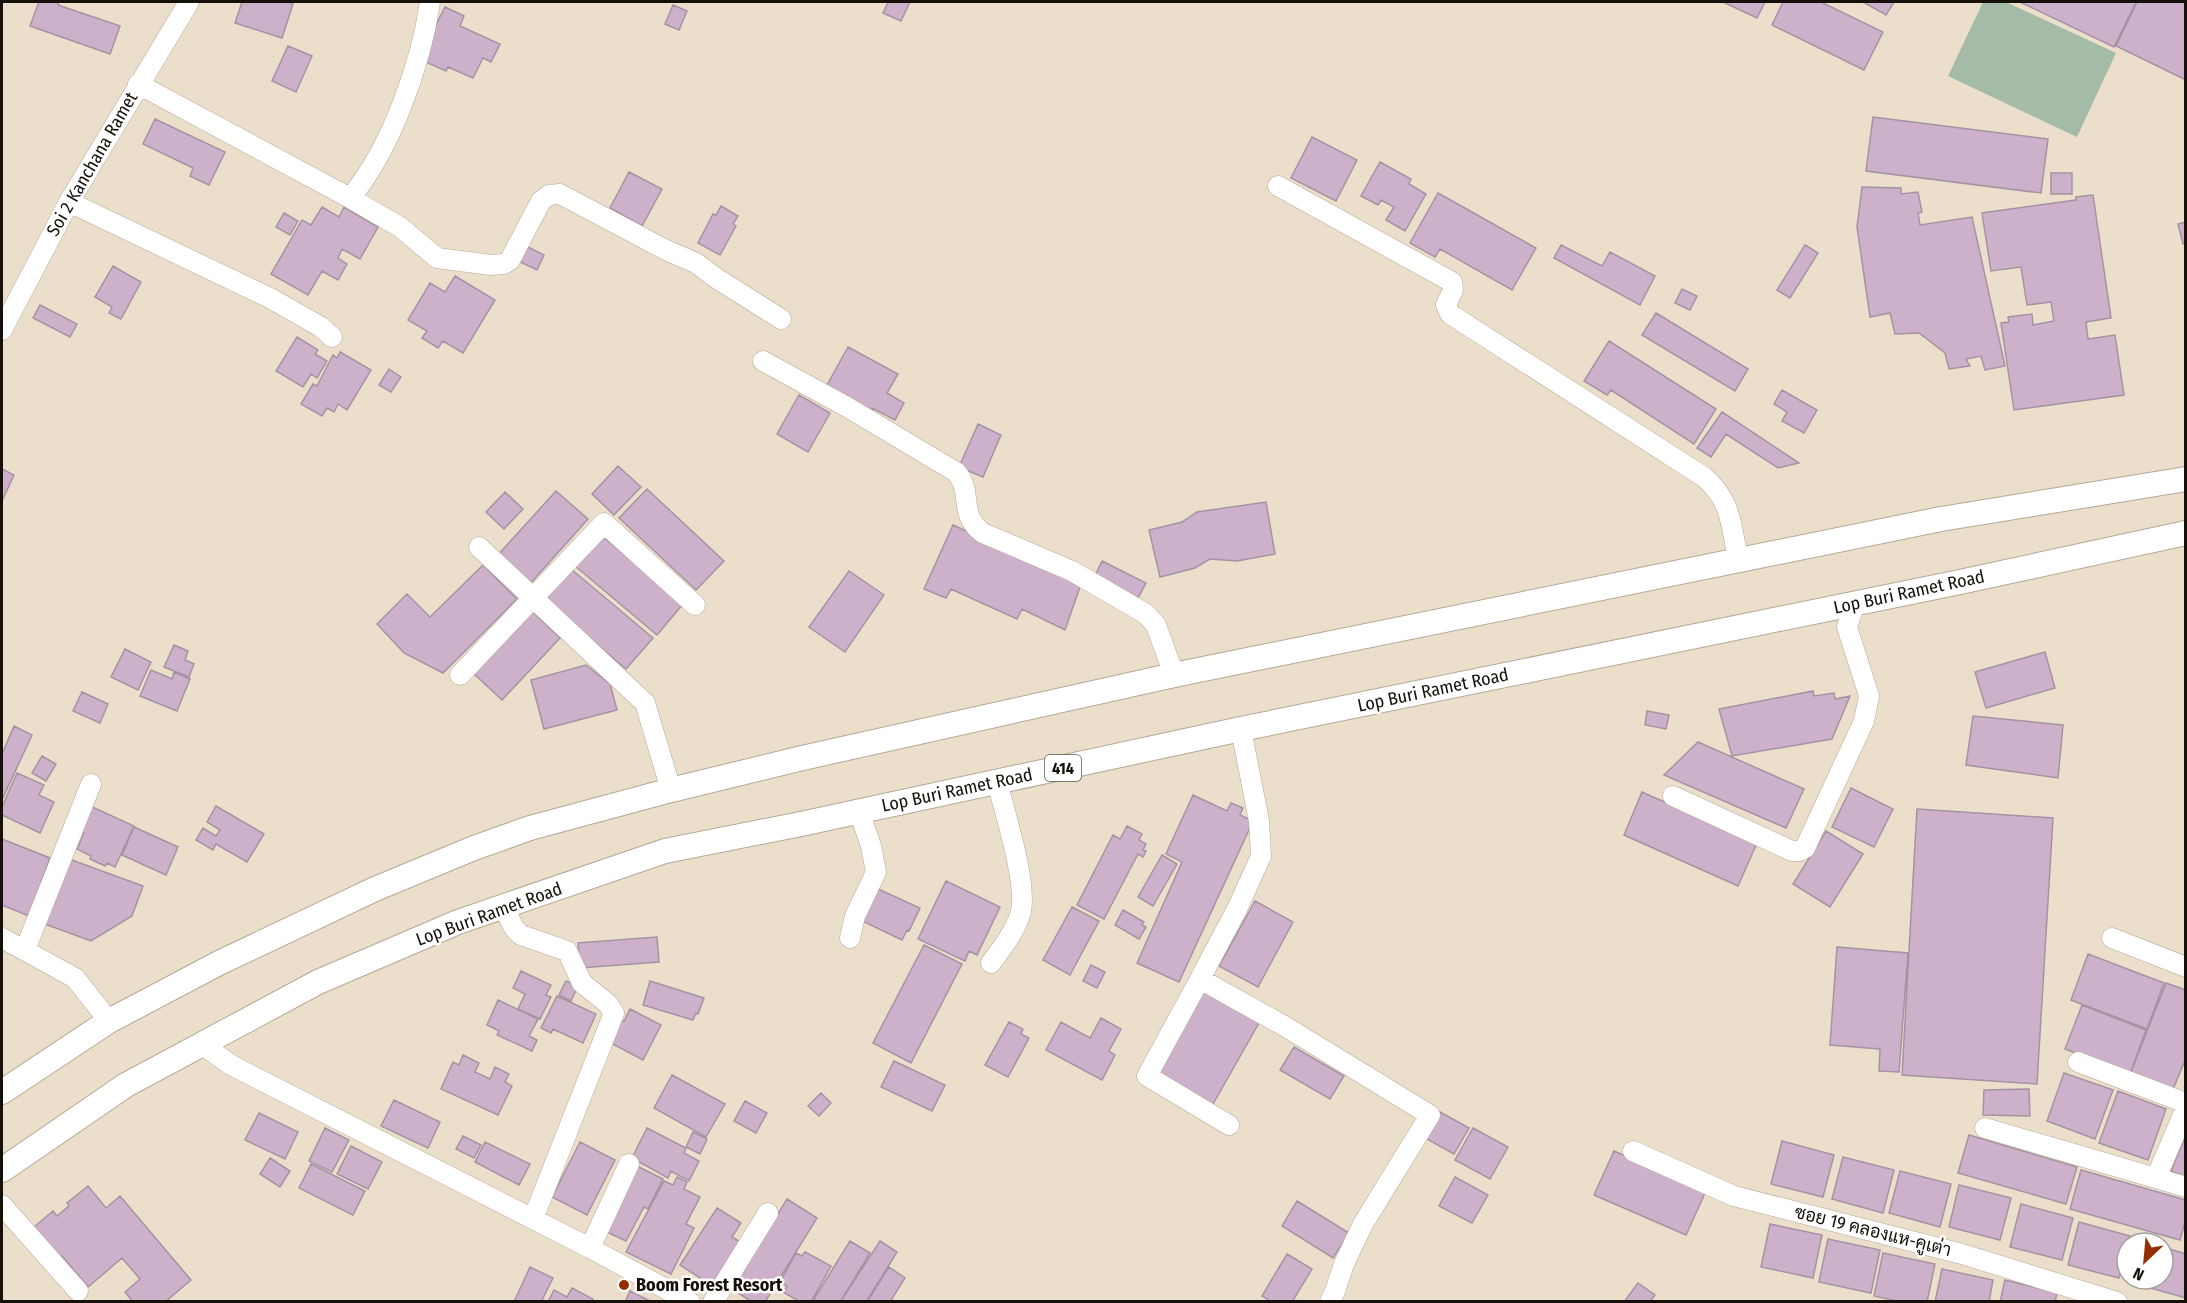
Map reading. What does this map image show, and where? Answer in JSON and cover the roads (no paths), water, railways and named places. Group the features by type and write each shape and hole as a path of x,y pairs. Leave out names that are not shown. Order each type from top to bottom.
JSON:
{"main road":[{"path":"2,1092 109,1021 219,963 375,889 530,828 798,759 1174,675 1941,519 2186,479"},
{"name":"Lop Buri Ramet Road","path":"2,1170 126,1085 318,982 458,922 665,851 2186,533"}],"street":[{"name":"Soi 2 Kanchana Ramet","path":"2,330 69,202 189,2"},
{"path":"350,198 377,161 411,80 430,2"},
{"path":"138,84 350,198 399,227 437,258 504,264 510,260 541,201 549,195 560,194 666,250 696,263 781,319"},
{"path":"1278,186 1452,282 1453,290 1446,305 1450,314 1704,477 1723,498 1738,559"},
{"path":"69,202 270,298 321,327 332,337"},
{"path":"763,361 856,412 956,472 964,487 968,515 973,524 983,533 1072,571 1146,614 1156,625 1174,675"},
{"path":"460,675 604,523 695,605"},
{"path":"479,547 645,703 671,790"},
{"path":"1673,796 1792,851 1805,848 1864,721 1869,696 1847,627 1855,603"},
{"path":"1229,1125 1147,1076 1238,907 1261,856 1259,821 1241,729"},
{"path":"991,963 1011,934 1023,905 1021,880 997,782"},
{"path":"25,950 91,784"},
{"path":"850,939 855,916 876,872 871,846 859,811"},
{"path":"504,908 514,928 521,935 567,951 582,983 608,1004 614,1013 533,1219"},
{"path":"2,938 75,978 109,1021"},
{"path":"2112,938 2186,967"},
{"path":"1200,979 1286,1027 1430,1115 1363,1224 1344,1264 1330,1302"},
{"path":"203,1045 231,1065 590,1248 690,1302"},
{"path":"2078,1062 2186,1103"},
{"path":"2156,1178 2186,1108"},
{"path":"1985,1128 2186,1187"},
{"name":"ซอย 19 คลองแห-คูเต่า","path":"1633,1151 1734,1196 1962,1254 2117,1302"},
{"path":"590,1248 629,1164"},
{"path":"2,1205 78,1291"},
{"path":"713,1302 768,1214"}],"place":[{"name":"Boom Forest Resort","path":"624,1285"}]}
